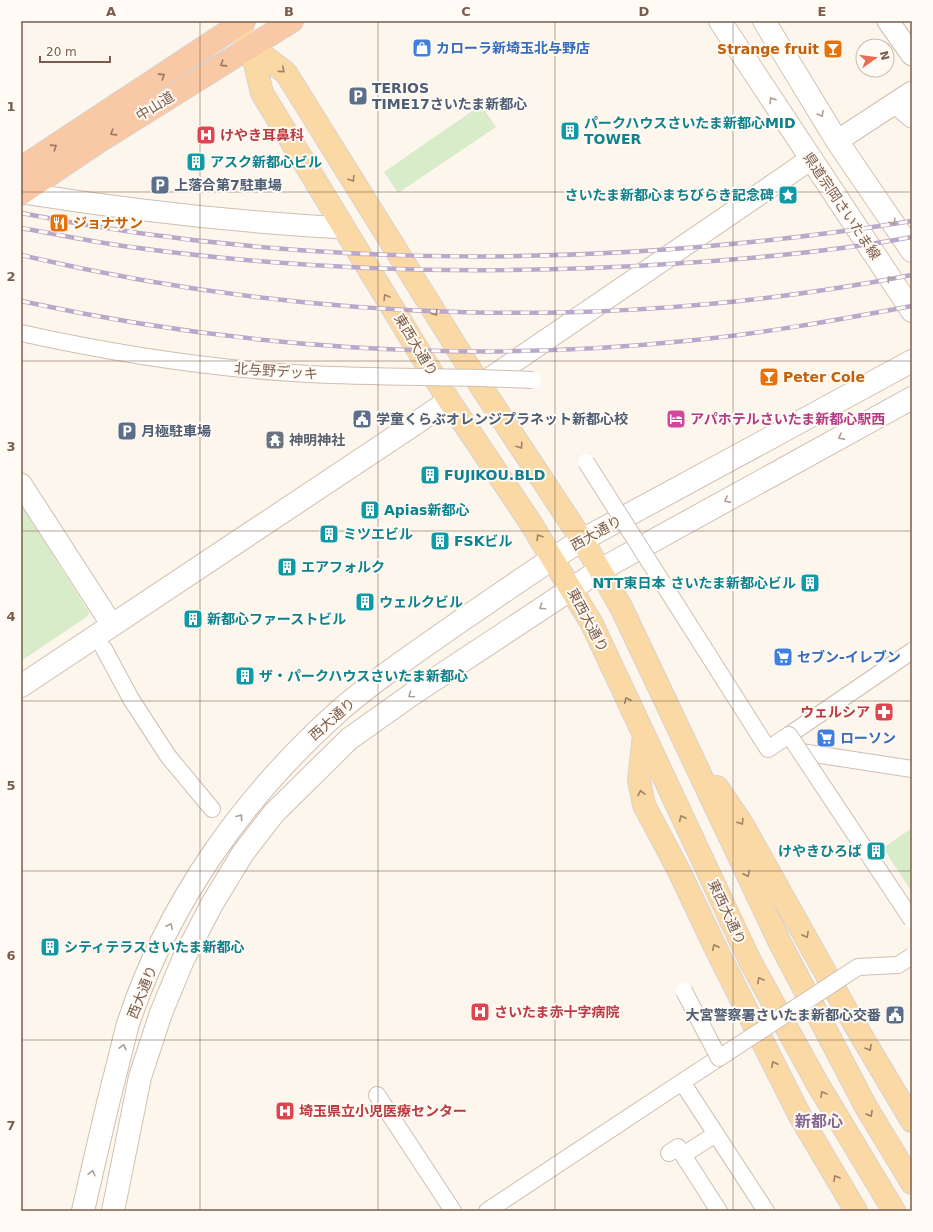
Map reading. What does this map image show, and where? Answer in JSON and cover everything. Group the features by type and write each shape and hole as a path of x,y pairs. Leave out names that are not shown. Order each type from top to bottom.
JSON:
{"highway":[{"name":"中山道","path":"22,193 98,142 292,21"},
{"name":"中山道","path":"21,168 239,23"}],"main road":[{"name":"東西大通り","path":"239,23 251,46 262,93 449,401 552,558 592,624 750,961 817,1083 894,1211"},
{"name":"東西大通り","path":"251,46 286,73 480,385 582,540 600,570 622,610 780,943 866,1107 912,1183"},
{"path":"644,735 639,780 644,805 676,865 719,956 801,1118 856,1211"},
{"path":"686,745 741,822 852,1020 912,1121"}],"street":[{"name":"県道宗岡さいたま線","path":"720,21 912,311"},
{"path":"764,21 838,141 912,251"},
{"path":"888,21 912,55"},
{"path":"838,141 904,98 912,117"},
{"path":"480,385 811,159"},
{"path":"22,193 242,222 344,228"},
{"name":"北与野デッキ","path":"21,333 146,358 187,364 308,374 533,380"},
{"name":"西大通り","path":"83,1211 128,1024 171,924 198,874 228,831 271,779 302,747 341,710 404,661 552,558 582,540 912,361"},
{"name":"西大通り","path":"113,1211 140,1077 161,1013 186,954 212,904 243,853 274,813 349,739 410,695 571,588 600,570 912,398"},
{"path":"21,686 449,401"},
{"path":"586,462 768,749 912,652"},
{"path":"21,484 112,625"},
{"path":"104,649 131,699 168,756 212,809"},
{"path":"789,735 912,920"},
{"path":"801,752 912,769"},
{"path":"487,1211 858,967 898,965 912,956"},
{"path":"684,991 719,1058"},
{"path":"682,1082 766,1211"},
{"path":"377,1094 453,1211"},
{"path":"716,1134 676,1154 719,1211"}],"green space":[{"path":"481,105 496,127 398,193 384,172"},
{"path":"21,505 89,612 88,616 21,661"},
{"path":"912,828 912,892 883,848"}],"railway":[{"path":"21,213 131,232 242,245 354,253 466,256 578,254 690,248 801,237 912,221"},
{"path":"21,228 123,246 193,255 333,266 473,270 614,267 713,261 827,250 912,237"},
{"path":"21,255 131,278 242,295 354,307 466,312 578,312 690,306 801,293 912,275"},
{"path":"21,301 103,317 185,330 268,340 352,347 435,351 519,351 602,348 685,341 770,331 912,306"}],"place":[{"name":"カローラ新埼玉北与野店","path":"422,48"},
{"name":"Strange fruit","path":"833,49"},
{"name":"TERIOS TIME17さいたま新都心","path":"358,96"},
{"name":"パークハウスさいたま新都心MID TOWER","path":"570,131"},
{"name":"けやき耳鼻科","path":"206,135"},
{"name":"アスク新都心ビル","path":"196,162"},
{"name":"上落合第7駐車場","path":"160,185"},
{"name":"さいたま新都心まちびらき記念碑","path":"788,195"},
{"name":"ジョナサン","path":"59,223"},
{"name":"Peter Cole","path":"769,377"},
{"name":"学童くらぶオレンジプラネット新都心校","path":"362,419"},
{"name":"アパホテルさいたま新都心駅西","path":"676,419"},
{"name":"月極駐車場","path":"127,431"},
{"name":"神明神社","path":"275,440"},
{"name":"FUJIKOU.BLD","path":"430,475"},
{"name":"Apias新都心","path":"370,510"},
{"name":"ミツエビル","path":"329,534"},
{"name":"FSKビル","path":"440,541"},
{"name":"エアフォルク","path":"287,567"},
{"name":"NTT東日本 さいたま新都心ビル","path":"810,583"},
{"name":"ウェルクビル","path":"365,602"},
{"name":"新都心ファーストビル","path":"193,619"},
{"name":"セブン-イレブン","path":"783,657"},
{"name":"ザ・パークハウスさいたま新都心","path":"245,676"},
{"name":"ウェルシア","path":"884,712"},
{"name":"ローソン","path":"826,738"},
{"name":"けやきひろば","path":"876,851"},
{"name":"シティテラスさいたま新都心","path":"50,947"},
{"name":"さいたま赤十字病院","path":"480,1012"},
{"name":"大宮警察署さいたま新都心交番","path":"895,1015"},
{"name":"埼玉県立小児医療センター","path":"285,1111"}],"district":[{"name":"新都心","path":"819,1121"}]}
